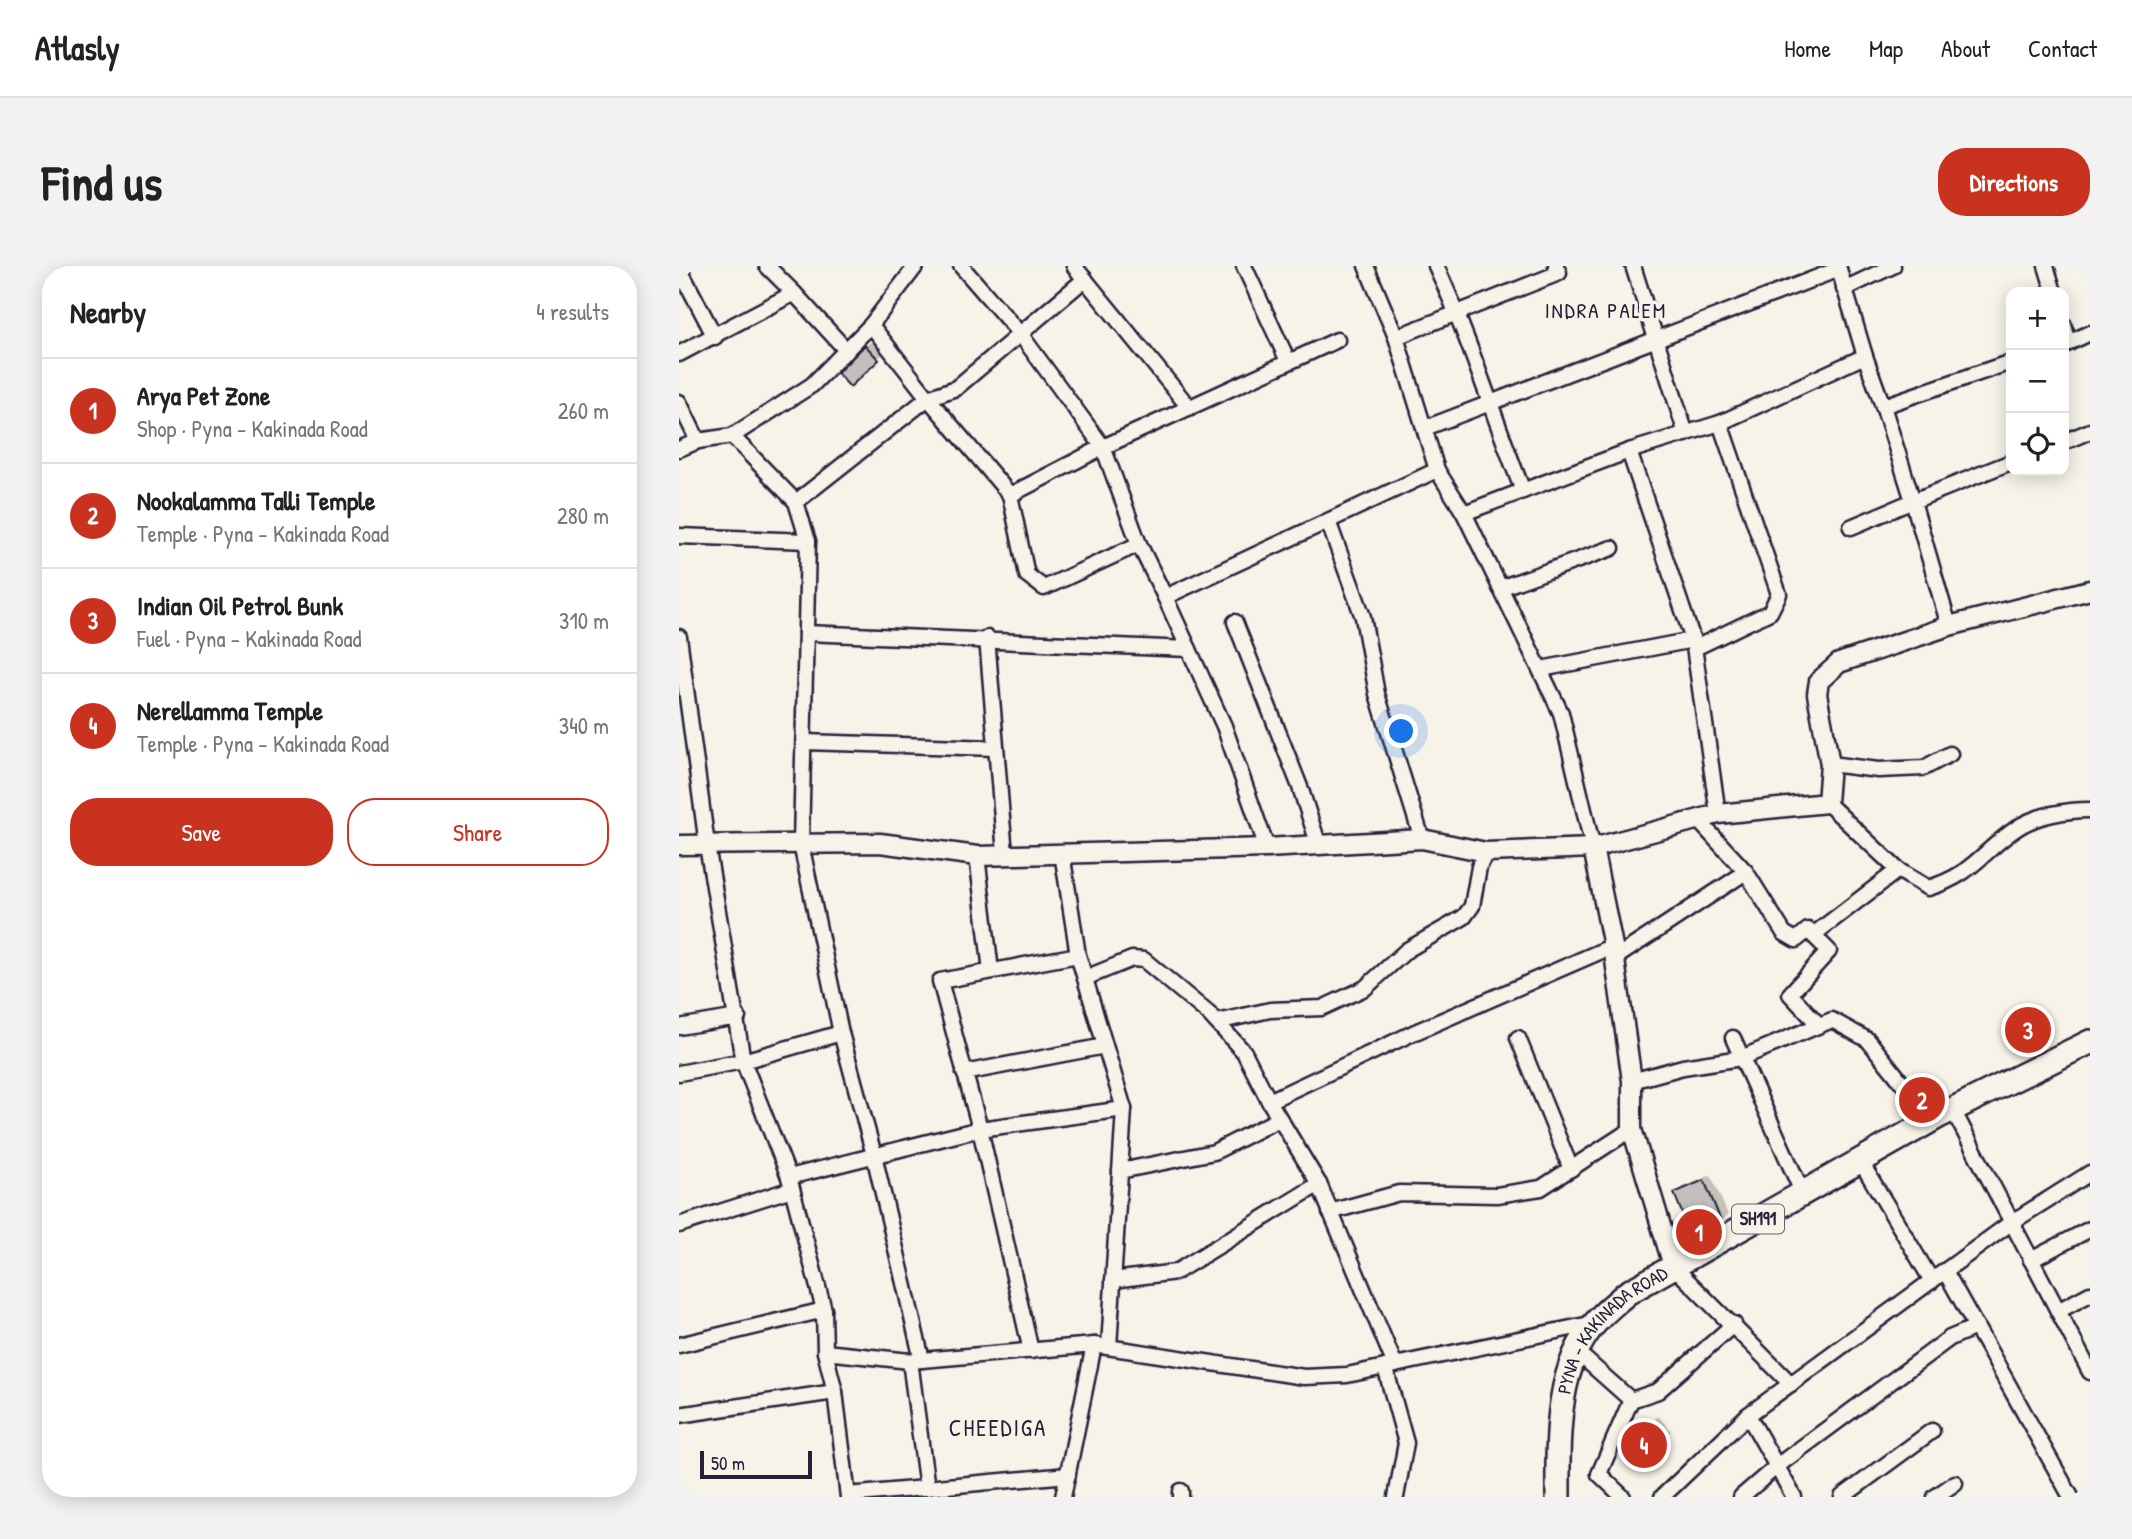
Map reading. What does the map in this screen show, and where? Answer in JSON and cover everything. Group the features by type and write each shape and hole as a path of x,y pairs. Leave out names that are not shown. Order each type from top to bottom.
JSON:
{"main road":[{"name":"PYNA - KAKINADA ROAD","path":"1558,1497 1558,1461 1565,1388 1577,1352 1595,1323 1627,1293 1932,1120 2090,1042"}],"street":[{"path":"767,266 847,351"},
{"path":"679,449 698,441 732,436 813,385 871,325 916,266"},
{"path":"961,266 1021,335 1103,447 1139,544 1224,726 1267,848"},
{"path":"1074,266 1188,406"},
{"path":"1244,266 1288,361"},
{"path":"1366,266 1396,337 1437,470 1464,513 1561,713 1594,848 1614,952 1632,1081 1632,1129 1673,1266 1734,1324 1791,1384"},
{"path":"1436,266 1458,312 1488,405 1523,491"},
{"path":"1396,337 1559,273 1556,266"},
{"path":"1633,266 1659,341 1686,434"},
{"path":"1845,289 1893,266"},
{"path":"2046,266 2052,287"},
{"path":"679,268 715,337"},
{"path":"1425,428 1659,341 1839,268 1913,501 1949,626"},
{"path":"796,502 928,398 956,388 1085,279"},
{"path":"679,354 794,293"},
{"path":"871,325 1010,495 1027,575 1037,585 1044,588 1139,544"},
{"path":"2069,343 2090,333"},
{"path":"1010,495 1188,406 1337,340"},
{"path":"1464,513 1629,451 1720,423 1865,356"},
{"path":"1883,406 2006,364"},
{"path":"679,402 698,441"},
{"path":"1541,669 1694,644 1770,612 1779,594 1720,423"},
{"path":"2069,440 2090,432"},
{"path":"732,436 796,502 808,541 801,844 841,1032 874,1156 916,1361 927,1488"},
{"path":"1629,451 1694,644 1718,814"},
{"path":"1851,527 2006,464"},
{"path":"1165,597 1437,470"},
{"path":"1328,521 1363,617 1377,694 1422,839"},
{"path":"679,536 808,541"},
{"path":"1500,588 1612,548"},
{"path":"1826,803 1830,764 1817,694 1819,681 1826,672 1839,663 1949,626 2090,590"},
{"path":"1235,622 1300,787 1319,846"},
{"path":"806,633 987,638 1189,649"},
{"path":"679,637 707,845 728,979 738,1017 743,1061 791,1183 824,1310 825,1352 835,1392 848,1496 1067,1475"},
{"path":"987,638 1005,854"},
{"path":"804,742 996,748"},
{"path":"1830,764 1878,770 1924,768 1950,754"},
{"path":"679,845 880,843 978,856 1267,848 1422,839 1486,852 1594,848 1718,814 1826,803 1898,870 1928,888 1953,881 2017,828 2039,819 2090,810"},
{"path":"1698,820 1747,872 1784,933 1796,940 1808,930 1829,951 1790,994 1819,1026"},
{"path":"1217,1022 1270,1010 1322,1008 1365,988 1407,950 1464,916 1472,906 1479,867 1486,852"},
{"path":"1062,853 1078,955 1124,1109 1113,1280 1102,1346 1063,1497"},
{"path":"978,856 991,971"},
{"path":"1813,934 1898,870"},
{"path":"1269,1101 1413,1033 1614,952 1747,872"},
{"path":"1031,1350 979,1129 940,981 1078,955"},
{"path":"1085,978 1132,959 1144,960 1217,1022 1244,1052 1279,1119 1319,1184 1390,1366 1406,1443 1396,1497"},
{"path":"679,1027 738,1017"},
{"path":"1632,1081 1683,1067 1741,1058 1832,1020 1868,1040 1932,1120"},
{"path":"679,1073 743,1061 841,1032"},
{"path":"1518,1038 1571,1169"},
{"path":"1733,1038 1803,1194"},
{"path":"964,1073 1105,1046"},
{"path":"679,1225 791,1183 874,1156 979,1129 1124,1109"},
{"path":"1953,1110 2088,1363"},
{"path":"1120,1171 1215,1152 1279,1119"},
{"path":"1330,1212 1399,1194 1497,1195 1534,1190 1632,1129"},
{"path":"1861,1162 1932,1281"},
{"path":"1662,1497 1748,1416 2012,1222 2090,1172"},
{"path":"1113,1280 1176,1272 1319,1184"},
{"path":"2031,1260 2090,1229"},
{"path":"1945,1271 2071,1497"},
{"path":"2058,1311 2090,1294"},
{"path":"679,1345 824,1310"},
{"path":"825,1352 916,1361 1102,1346 1304,1377 1347,1375 1595,1323"},
{"path":"1623,1497 1599,1474 1632,1400 1658,1391 1734,1324"},
{"path":"1741,1497 1777,1466 1950,1338 1976,1327"},
{"path":"1577,1352 1632,1400"},
{"path":"679,1415 835,1392"},
{"path":"1748,1416 1794,1497"},
{"path":"1842,1497 1932,1431"},
{"path":"1935,1497 1955,1483"}],"building":[{"path":"865,345 879,360 850,387 837,373"},
{"path":"1704,1180 1722,1223 1692,1238 1674,1193"},
{"path":"1651,1421 1665,1439 1637,1468 1622,1450"}],"place":[{"name":"Indian Oil Petrol Bunk","path":"2028,1030"},
{"name":"Nookalamma Talli Temple","path":"1922,1100"},
{"name":"Arya Pet Zone","path":"1699,1232"},
{"name":"Nerellamma Temple","path":"1644,1445"}],"district":[{"name":"INDRA PALEM","path":"1606,311"},
{"name":"CHEEDIGA","path":"998,1428"}]}
